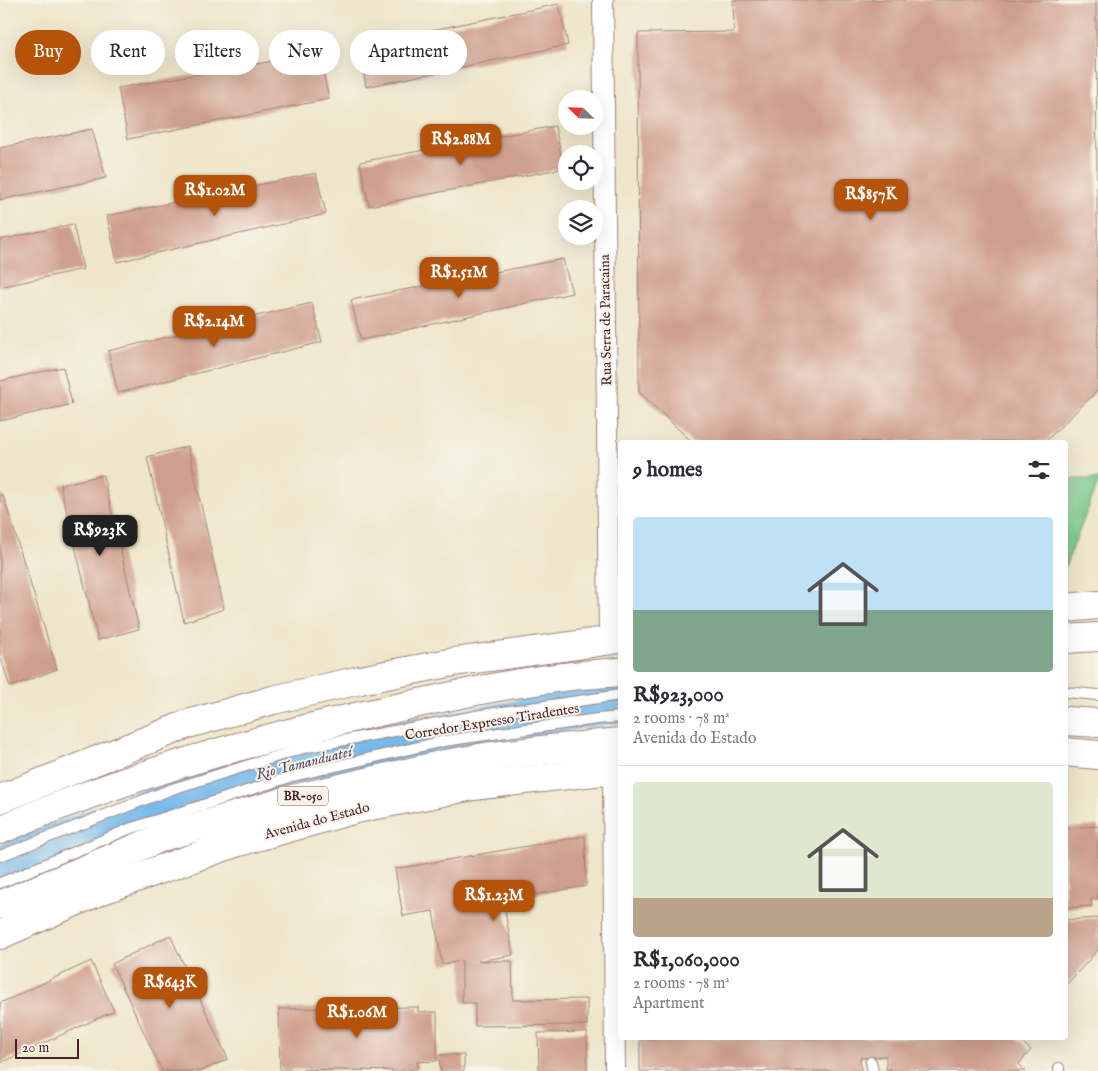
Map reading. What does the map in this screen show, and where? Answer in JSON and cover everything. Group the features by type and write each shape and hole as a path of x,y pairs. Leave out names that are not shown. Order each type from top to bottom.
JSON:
{"main road":[{"path":"1068,608 1098,605"},
{"path":"1068,639 1098,637"},
{"path":"6,791 188,724 273,700 360,680 454,662 615,639"},
{"path":"0,830 197,758 295,731 444,697 555,678 618,672"},
{"path":"1068,721 1098,723"},
{"name":"Avenida do Estado","path":"0,905 165,836 293,799 475,759 618,742"},
{"path":"1068,752 1098,755"},
{"name":"Avenida do Estado","path":"0,935 102,890 235,843 356,809 473,786 616,769"}],"street":[{"name":"Rua Serra de Paracaina","path":"603,0 615,639"},
{"path":"615,1071 616,769"}],"lane":[{"path":"1068,693 1098,695"},
{"name":"Corredor Expresso Tiradentes","path":"0,856 172,789 307,747 481,715 618,695"},
{"name":"Corredor Expresso Tiradentes","path":"0,883 129,829 293,776 444,741 618,717"}],"green space":[{"path":"1068,479 1098,479 1068,559"}],"building":[{"path":"733,0 1096,0 1098,390 1047,440 690,440 639,392 638,33 734,32"},
{"path":"559,4 568,45 467,66 467,30 432,30"},
{"path":"269,62 269,75 324,75 329,99 128,139 118,88 193,75 259,75 259,63"},
{"path":"364,75 424,75 366,87"},
{"path":"555,126 559,145 558,169 369,206 360,162"},
{"path":"92,129 106,178 0,200 0,148"},
{"path":"316,173 326,214 117,262 107,216"},
{"path":"73,224 83,269 0,287 0,240"},
{"path":"563,259 572,293 361,340 351,300"},
{"path":"312,303 322,342 118,393 108,351"},
{"path":"63,367 72,404 0,421 0,381"},
{"path":"188,446 224,609 184,622 147,457"},
{"path":"103,475 139,629 98,640 60,485"},
{"path":"0,495 3,495 57,669 10,687 0,655"},
{"path":"1098,826 1098,899 1091,899 1092,906 1068,908 1068,828"},
{"path":"585,836 586,886 503,900 513,955 478,961 512,961 513,1000 587,999 587,1025 475,1026 475,1003 462,1003 462,961 442,964 433,911 403,916 395,869"},
{"path":"1098,918 1098,950 1068,983 1068,920"},
{"path":"170,935 228,1059 201,1071 162,1071 112,964"},
{"path":"91,961 114,1011 0,1063 0,1003"},
{"path":"418,1007 418,1012 437,1012 437,1061 417,1062 418,1068 403,1071 280,1069 279,1009"},
{"path":"587,1032 587,1071 539,1071 538,1033"},
{"path":"640,1040 1019,1040 1031,1050 1019,1064 1026,1071 891,1071 891,1069 886,1069 886,1056 860,1058 861,1071 640,1071"},
{"path":"439,1055 464,1055 464,1071 440,1071"}],"waterway":[{"name":"Rio Tamanduateí","path":"0,867 34,851 158,805 265,772 406,739 618,704"}]}
